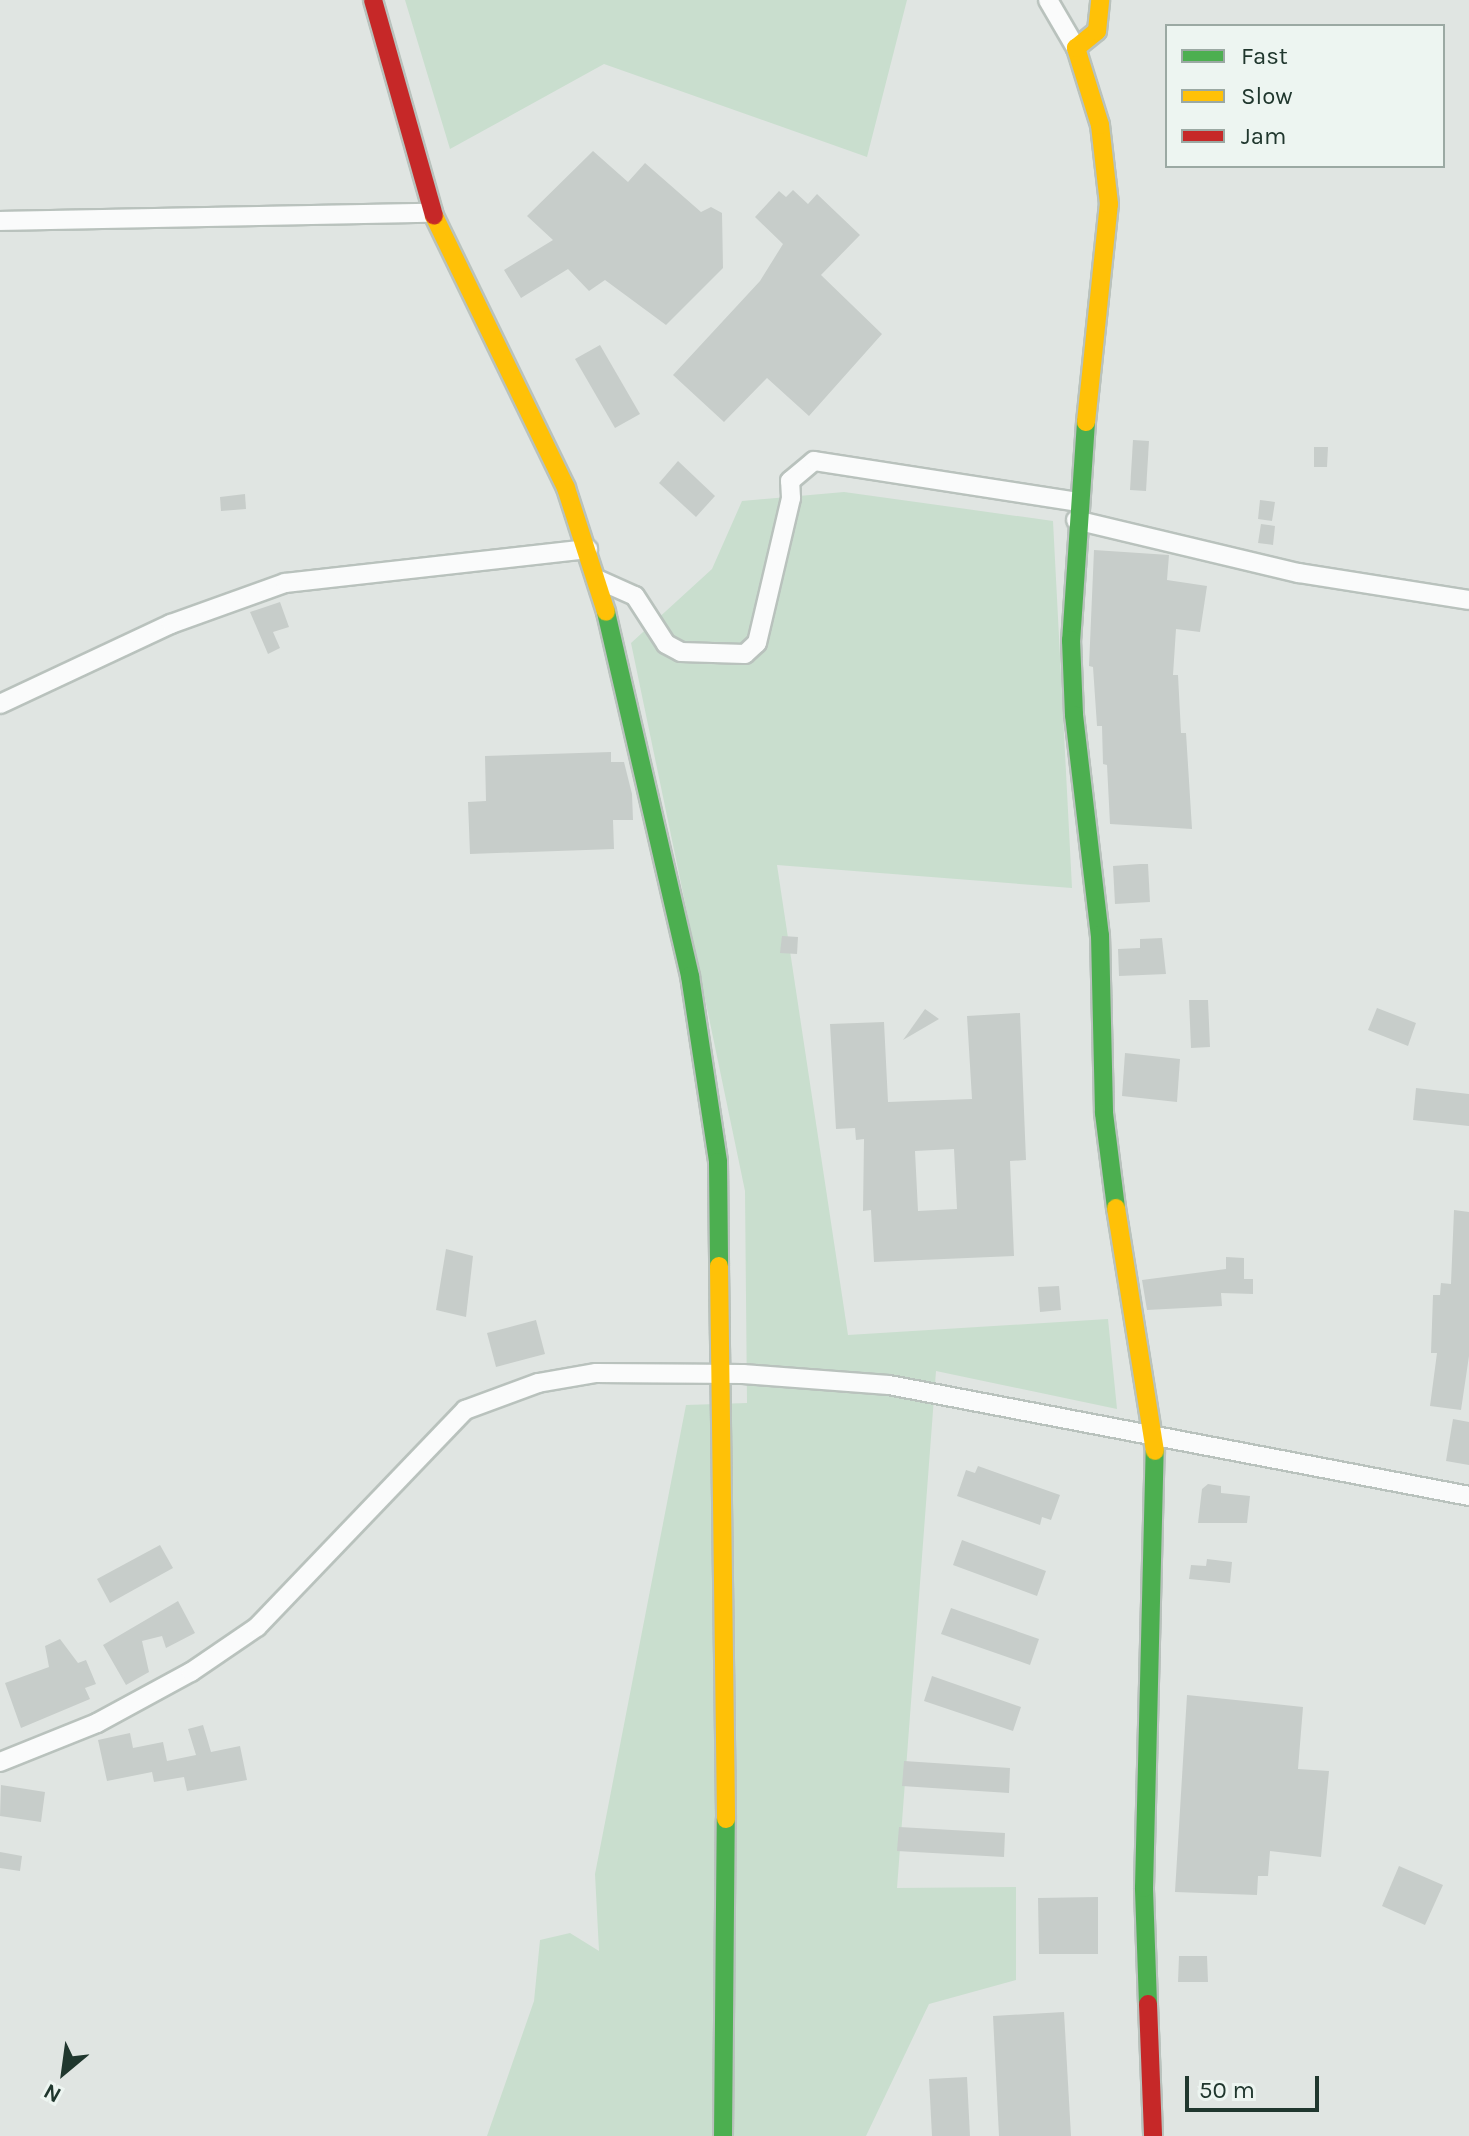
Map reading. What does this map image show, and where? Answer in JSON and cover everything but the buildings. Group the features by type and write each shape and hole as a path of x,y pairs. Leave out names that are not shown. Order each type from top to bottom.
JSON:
{"street":[{"path":"373,0 433,213 566,488 599,580 690,976 718,1162 718,1377 726,1784 723,2136"},
{"path":"1048,0 1076,48 1100,125 1109,204 1078,511 1074,715 1096,881 1104,1113 1127,1289 1155,1434 1144,1888 1153,2136"},
{"path":"1076,48 1097,31 1100,0"},
{"path":"0,221 433,213"},
{"path":"599,580 635,596 666,644 681,652 745,654 757,643 791,498 790,481 814,461 1078,511 1299,573 1469,600"},
{"path":"0,704 171,624 285,583 588,549"},
{"path":"0,1762 97,1723 191,1672 257,1627 474,1403 596,1373 718,1377 743,1374 889,1385 1469,1496"}],"green space":[{"path":"405,0 907,0 867,157 604,64 450,149"},
{"path":"844,492 1053,521 1072,888 777,865 848,1335 1108,1319 1117,1409 936,1371 897,1888 1016,1887 1016,1980 929,2004 866,2136 487,2136 534,2001 540,1940 570,1933 599,1951 595,1874 686,1405 747,1403 745,1191 631,643 712,569 742,501"}],"traffic: fast":[{"path":"1086,422 1071,640 1074,715 1100,935 1104,1113 1116,1208"},
{"path":"606,612 690,976 718,1162 719,1266"},
{"path":"1148,2004 1144,1888 1155,1451"},
{"path":"723,2136 726,1819"}],"traffic: slow":[{"path":"1086,422 1109,204 1100,125 1076,48 1097,31 1100,0"},
{"path":"434,216 566,488 606,612"},
{"path":"1116,1208 1155,1451"},
{"path":"719,1266 726,1819"}],"traffic: jam":[{"path":"373,0 434,216"},
{"path":"1148,2004 1153,2136"}]}
